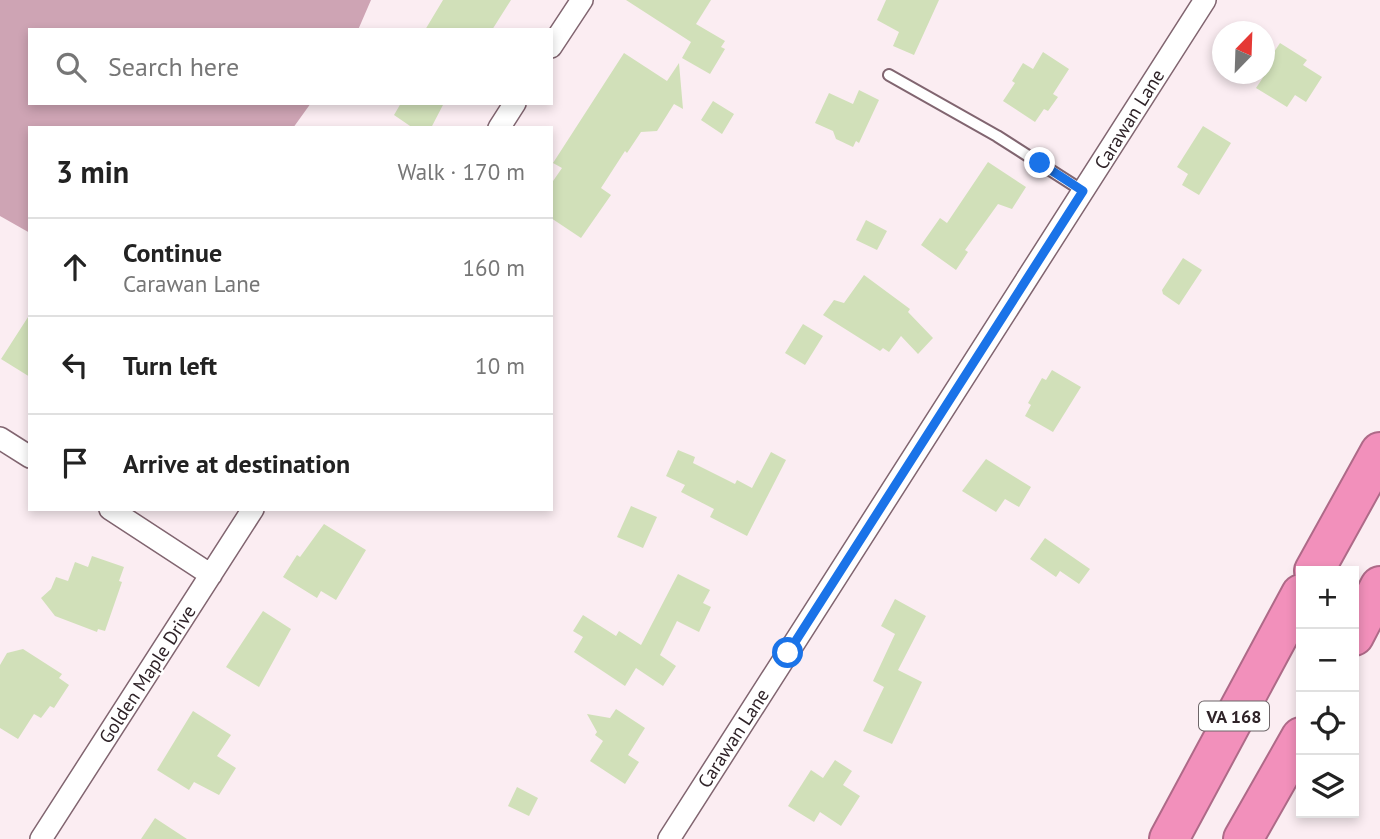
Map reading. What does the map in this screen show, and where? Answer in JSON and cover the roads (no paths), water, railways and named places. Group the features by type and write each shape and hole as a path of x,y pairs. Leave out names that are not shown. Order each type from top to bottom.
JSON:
{"highway":[{"path":"1317,566 1380,452"},
{"path":"1358,629 1380,586"},
{"name":"VA 168","path":"1169,839 1296,603"},
{"path":"1243,839 1296,746"}],"street":[{"path":"553,44 582,0"},
{"name":"Carawan Lane","path":"669,839 1205,0"},
{"path":"500,126 514,105"},
{"path":"0,438 28,456"},
{"path":"113,511 211,575"},
{"name":"Golden Maple Drive","path":"41,839 252,511"}],"lane":[{"path":"889,75 1083,191"}]}
